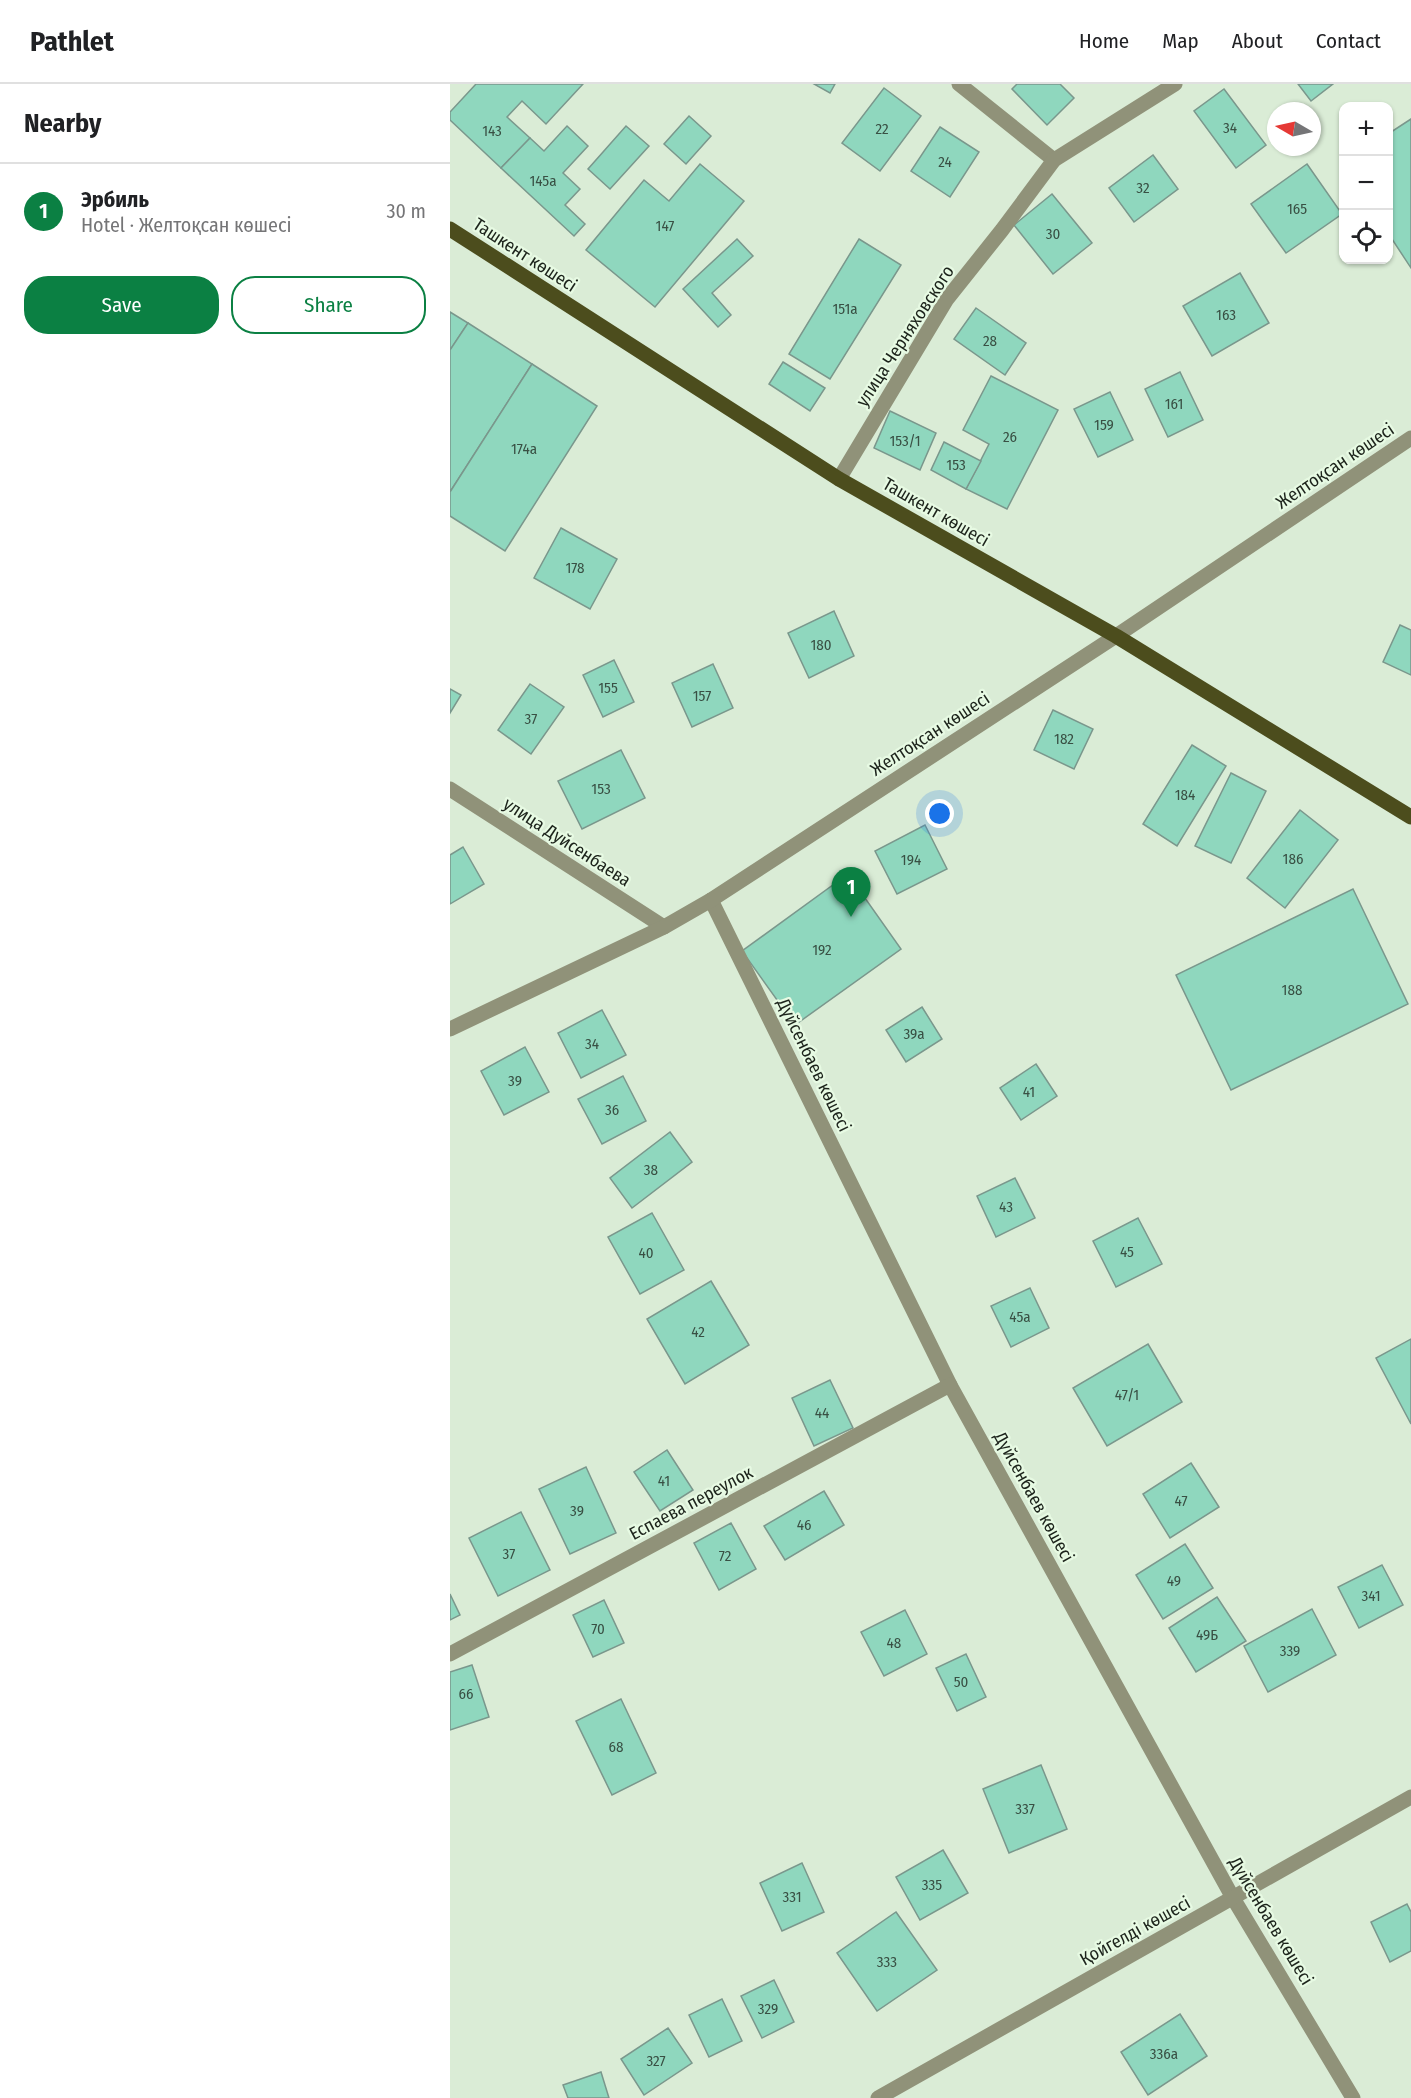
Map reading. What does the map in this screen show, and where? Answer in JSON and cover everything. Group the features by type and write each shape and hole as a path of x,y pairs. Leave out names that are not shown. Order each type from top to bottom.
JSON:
{"main road":[{"name":"Ташкент көшесі","path":"450,229 839,479 1116,636 1411,817"}],"street":[{"path":"959,84 1054,160"},
{"name":"улица Черняховского","path":"839,479 947,299 1054,160 1175,84"},
{"name":"Желтоқсан көшесі","path":"450,1029 663,927 711,900 1116,636 1411,438"},
{"name":"улица Дуйсенбаева","path":"450,789 663,927"},
{"name":"Дүйсенбаев көшесі","path":"711,900 950,1385 1233,1898 1353,2098"},
{"name":"Еспаева переулок","path":"450,1654 950,1385"},
{"name":"Қойгелді көшесі","path":"878,2098 1411,1797"}],"building":[{"path":"476,84 583,84 546,124 522,101 507,117 530,138 501,168 450,120 450,112"},
{"path":"814,84 835,84 830,93"},
{"path":"1017,84 1060,84 1074,98 1047,125 1012,89"},
{"path":"1298,84 1333,84 1311,101"},
{"path":"884,88 921,116 880,171 842,143"},
{"path":"1224,89 1266,145 1236,168 1194,111"},
{"path":"689,116 711,136 686,164 664,144"},
{"path":"1411,119 1411,268 1393,241 1393,131"},
{"path":"567,126 588,146 563,173 580,189 565,205 585,224 574,236 501,168 530,138 544,151"},
{"path":"626,126 649,146 610,189 588,169"},
{"path":"940,127 979,152 950,197 911,171"},
{"path":"1153,155 1178,189 1134,222 1109,188"},
{"path":"700,164 744,201 655,307 586,250 644,180 669,201"},
{"path":"1307,164 1339,210 1339,216 1286,253 1251,204"},
{"path":"1052,194 1092,243 1053,274 1014,225"},
{"path":"737,239 753,256 712,293 731,315 718,327 683,289"},
{"path":"859,239 901,265 830,379 789,354"},
{"path":"1240,273 1269,323 1212,356 1183,306"},
{"path":"976,308 1026,343 1005,375 954,339"},
{"path":"450,312 468,323 450,350"},
{"path":"468,323 532,364 450,492 450,350"},
{"path":"783,362 825,388 810,411 769,384"},
{"path":"532,364 597,406 505,551 450,516 450,492"},
{"path":"1180,372 1203,420 1168,437 1145,389"},
{"path":"991,376 1058,410 1007,509 966,489 989,444 963,430"},
{"path":"1110,392 1133,440 1098,457 1074,409"},
{"path":"890,411 936,433 920,470 874,448"},
{"path":"944,442 981,461 966,489 931,470"},
{"path":"561,528 617,559 590,609 534,578"},
{"path":"834,611 854,656 809,678 788,633"},
{"path":"1400,625 1411,630 1411,675 1383,662"},
{"path":"614,660 634,702 603,717 583,675"},
{"path":"713,664 733,708 692,727 672,683"},
{"path":"530,684 564,707 531,754 498,730"},
{"path":"450,689 461,695 450,713"},
{"path":"1053,710 1093,729 1074,769 1034,750"},
{"path":"1192,745 1226,766 1177,846 1143,824"},
{"path":"621,750 645,798 582,829 558,781"},
{"path":"1231,773 1266,791 1231,863 1195,846"},
{"path":"1300,810 1338,840 1285,908 1247,878"},
{"path":"925,825 947,869 897,894 875,851"},
{"path":"463,847 484,884 450,904 450,855"},
{"path":"848,874 901,949 795,1025 742,951"},
{"path":"1353,889 1408,1004 1231,1090 1176,975"},
{"path":"922,1007 942,1039 906,1062 886,1030"},
{"path":"602,1010 626,1055 581,1078 558,1033"},
{"path":"525,1047 549,1092 504,1115 481,1071"},
{"path":"1036,1064 1057,1096 1021,1120 1000,1088"},
{"path":"623,1076 646,1121 602,1144 578,1099"},
{"path":"670,1132 692,1162 632,1208 610,1178"},
{"path":"1015,1178 1035,1218 996,1237 977,1196"},
{"path":"652,1213 684,1270 640,1294 608,1237"},
{"path":"1138,1218 1162,1264 1116,1287 1093,1241"},
{"path":"711,1281 749,1345 685,1384 647,1319"},
{"path":"1030,1288 1049,1328 1011,1347 991,1306"},
{"path":"1411,1339 1411,1424 1376,1358"},
{"path":"1148,1344 1182,1402 1107,1446 1073,1388"},
{"path":"830,1380 853,1428 814,1446 792,1398"},
{"path":"667,1450 693,1490 660,1511 634,1472"},
{"path":"1191,1463 1219,1507 1170,1538 1143,1494"},
{"path":"586,1467 616,1533 570,1554 539,1489"},
{"path":"824,1491 844,1525 785,1560 764,1526"},
{"path":"521,1512 550,1570 498,1596 469,1538"},
{"path":"731,1523 756,1569 719,1590 694,1543"},
{"path":"1185,1544 1213,1588 1163,1619 1136,1575"},
{"path":"1382,1565 1403,1605 1359,1628 1338,1587"},
{"path":"450,1594 460,1615 450,1620"},
{"path":"1217,1597 1246,1641 1196,1672 1169,1628"},
{"path":"604,1600 624,1643 593,1657 573,1615"},
{"path":"1312,1609 1336,1655 1268,1692 1244,1646"},
{"path":"905,1610 927,1654 884,1676 861,1632"},
{"path":"966,1654 986,1697 957,1711 936,1668"},
{"path":"472,1665 489,1717 450,1730 450,1672"},
{"path":"621,1699 656,1773 612,1795 576,1721"},
{"path":"1041,1765 1067,1829 1009,1853 983,1789"},
{"path":"943,1850 968,1893 920,1920 896,1877"},
{"path":"802,1863 824,1912 782,1931 760,1883"},
{"path":"1407,1904 1411,1912 1411,1951 1390,1962 1371,1922"},
{"path":"896,1912 937,1970 877,2011 837,1953"},
{"path":"774,1980 794,2022 762,2038 741,1996"},
{"path":"722,1999 742,2041 709,2057 689,2015"},
{"path":"1180,2014 1207,2056 1148,2095 1121,2052"},
{"path":"668,2028 692,2063 644,2095 621,2059"},
{"path":"601,2072 609,2098 568,2098 563,2085"}],"place":[{"name":"Эрбиль","path":"851,917"}]}
